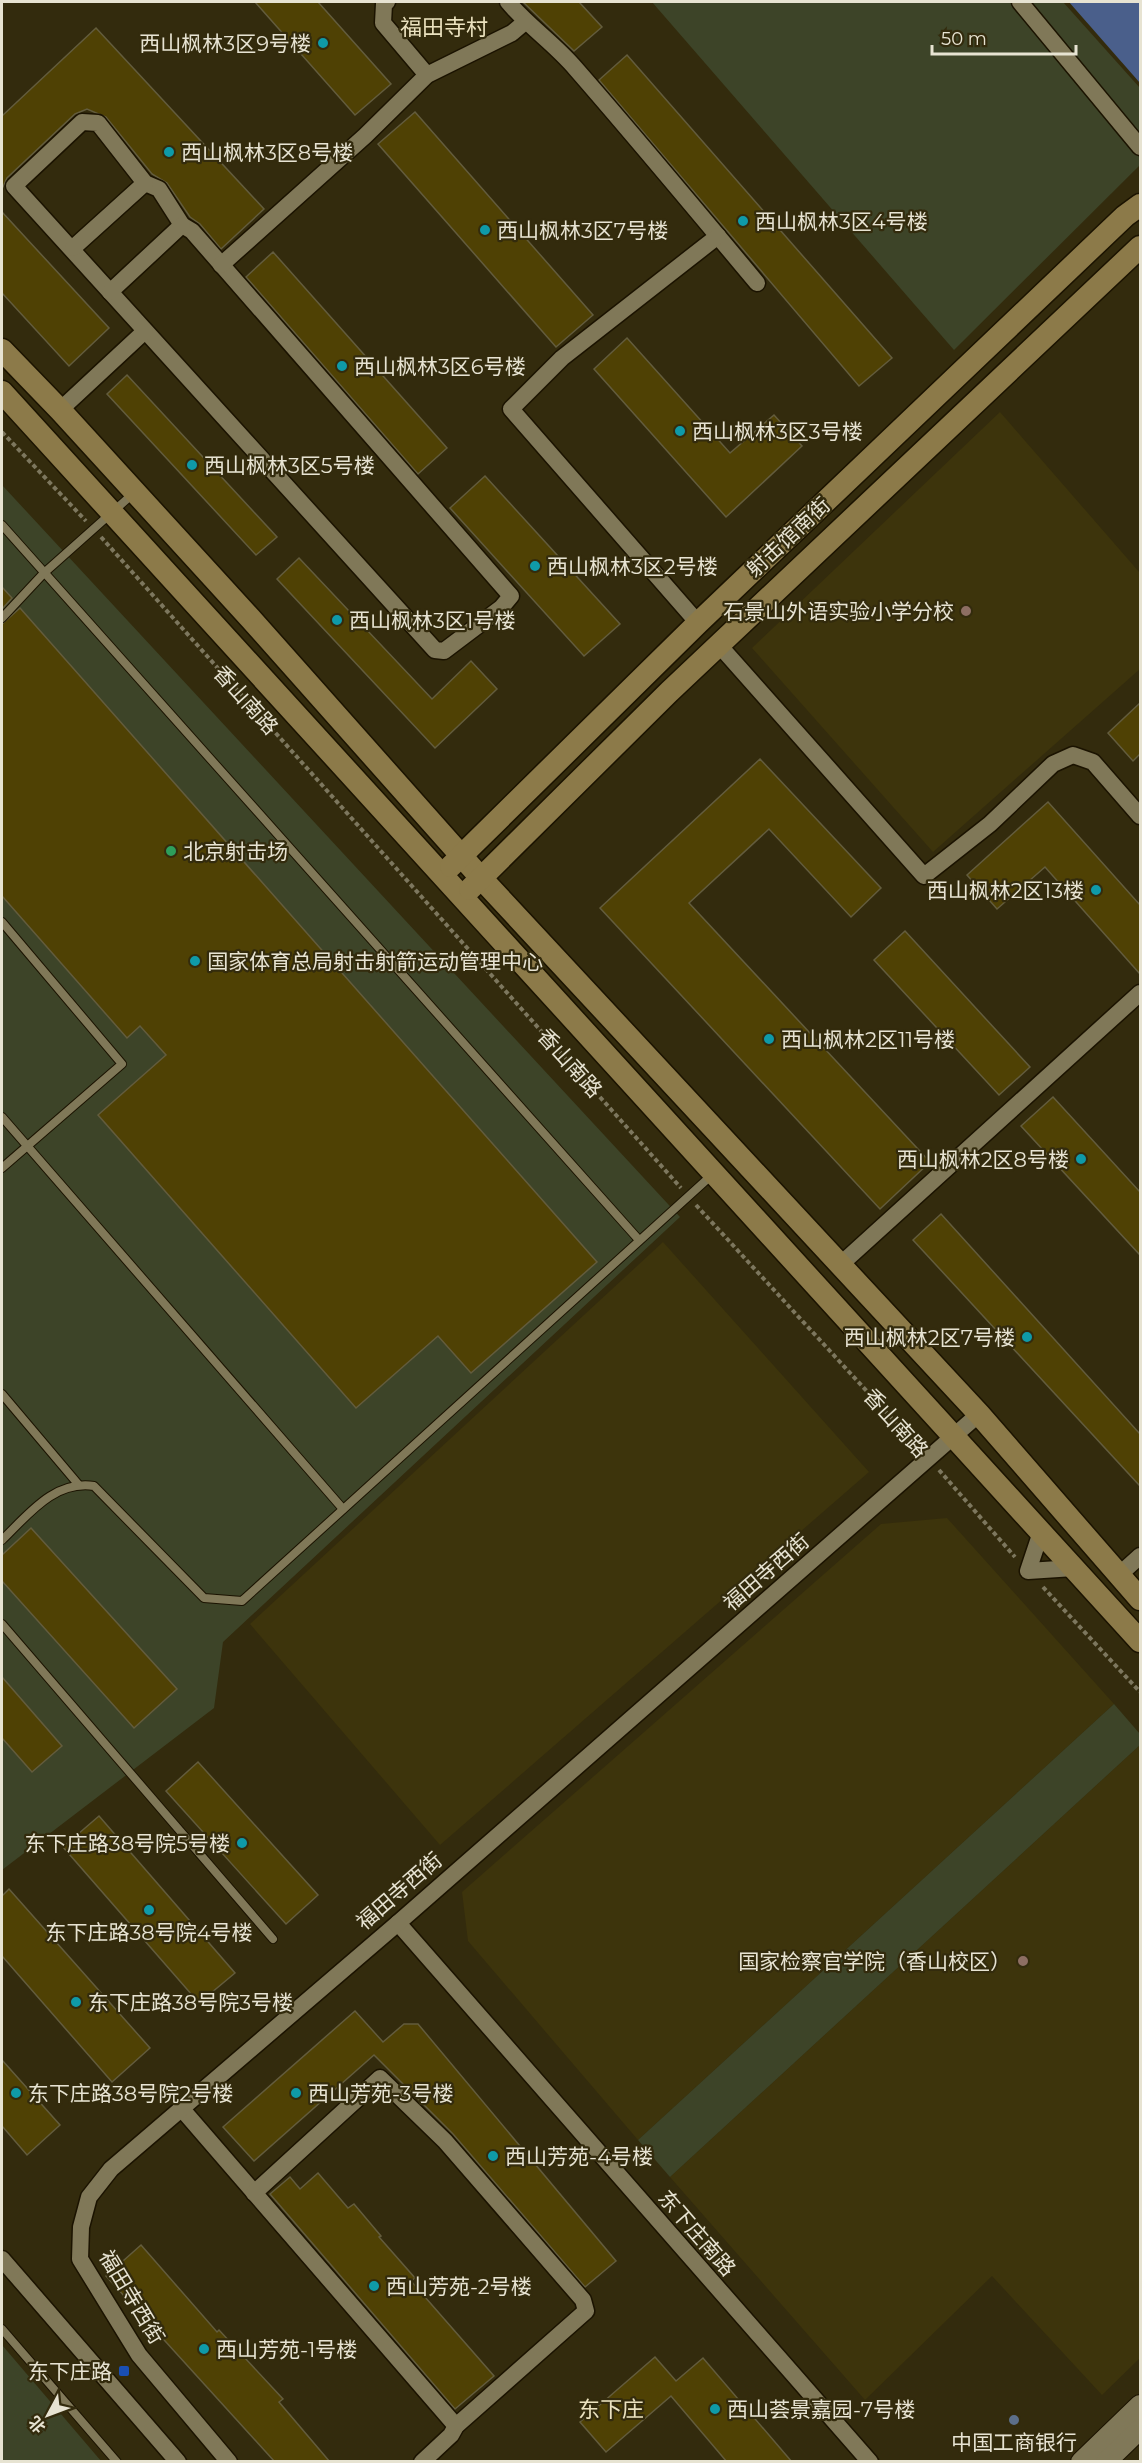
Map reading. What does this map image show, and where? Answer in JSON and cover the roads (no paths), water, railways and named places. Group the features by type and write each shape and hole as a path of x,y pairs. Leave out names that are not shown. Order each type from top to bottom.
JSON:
{"main road":[{"name":"射击馆南街","path":"441,876 698,622 1125,216 1140,205"},
{"name":"射击馆南街","path":"461,897 719,645 1140,247"},
{"path":"2,350 135,492 481,878 979,1414 1140,1599"},
{"name":"香山南路","path":"2,392 1140,1641"}],"street":[{"path":"387,2 384,4 383,23 427,75"},
{"path":"508,2 525,22 534,27 574,66 757,283"},
{"path":"1020,2 1140,147"},
{"path":"221,265 365,136 427,75 512,33 525,22"},
{"path":"82,122 98,123 145,183 159,189 182,225 192,231 221,265 511,596 501,608 444,651 435,650 145,331 73,248 14,186 46,153 82,122"},
{"path":"73,248 145,183"},
{"path":"110,292 182,225"},
{"path":"698,622 511,410 562,358 628,309 718,236"},
{"path":"60,410 145,331"},
{"path":"719,645 924,876 990,824 1053,764 1073,755 1093,762 1140,816"},
{"path":"840,1265 1140,993"},
{"name":"福田寺西街","path":"229,2462 139,2355 80,2259 81,2227 90,2197 111,2169 398,1923 955,1438 979,1414"},
{"path":"1041,1532 1028,1571 1074,1568"},
{"path":"1119,1575 1140,1556"},
{"name":"东下庄南路","path":"398,1923 870,2462"},
{"path":"254,2193 380,2078 445,2141 583,2300 586,2311 456,2426 451,2436 422,2462"},
{"path":"181,2108 456,2426"},
{"path":"2,2259 178,2462"},
{"path":"1081,2462 1140,2404"},
{"path":"1106,2462 1140,2429"}],"lane":[{"path":"2,618 44,573 135,492"},
{"path":"2,525 639,1240"},
{"path":"2,922 122,1064 2,1168"},
{"path":"2,1117 343,1509"},
{"path":"2,1540 48,1496 78,1484 94,1486 204,1598 242,1601 713,1173"},
{"path":"2,1394 78,1484"},
{"path":"2,1624 273,1939"},
{"path":"2,2329 117,2462"}],"water":[{"path":"1069,2 1140,2 1140,83"}],"place":[{"name":"西山枫林3区9号楼","path":"323,43"},
{"name":"西山枫林3区8号楼","path":"169,152"},
{"name":"西山枫林3区4号楼","path":"743,221"},
{"name":"西山枫林3区7号楼","path":"485,230"},
{"name":"西山枫林3区6号楼","path":"342,366"},
{"name":"西山枫林3区3号楼","path":"680,431"},
{"name":"西山枫林3区5号楼","path":"192,465"},
{"name":"西山枫林3区2号楼","path":"535,566"},
{"name":"石景山外语实验小学分校","path":"966,611"},
{"name":"西山枫林3区1号楼","path":"337,620"},
{"name":"北京射击场","path":"171,851"},
{"name":"西山枫林2区13楼","path":"1096,890"},
{"name":"国家体育总局射击射箭运动管理中心","path":"195,961"},
{"name":"西山枫林2区11号楼","path":"769,1039"},
{"name":"西山枫林2区8号楼","path":"1081,1159"},
{"name":"西山枫林2区7号楼","path":"1027,1337"},
{"name":"东下庄路38号院5号楼","path":"242,1843"},
{"name":"东下庄路38号院4号楼","path":"149,1910"},
{"name":"国家检察官学院（香山校区）","path":"1023,1961"},
{"name":"东下庄路38号院3号楼","path":"76,2002"},
{"name":"东下庄路38号院2号楼","path":"16,2093"},
{"name":"西山芳苑-3号楼","path":"296,2093"},
{"name":"西山芳苑-4号楼","path":"493,2156"},
{"name":"西山芳苑-2号楼","path":"374,2286"},
{"name":"西山芳苑-1号楼","path":"204,2349"},
{"name":"东下庄路","path":"124,2371"},
{"name":"西山荟景嘉园-7号楼","path":"715,2409"},
{"name":"中国工商银行","path":"1014,2420"}],"district":[{"name":"福田寺村","path":"444,27"},
{"name":"东下庄","path":"611,2409"}]}
